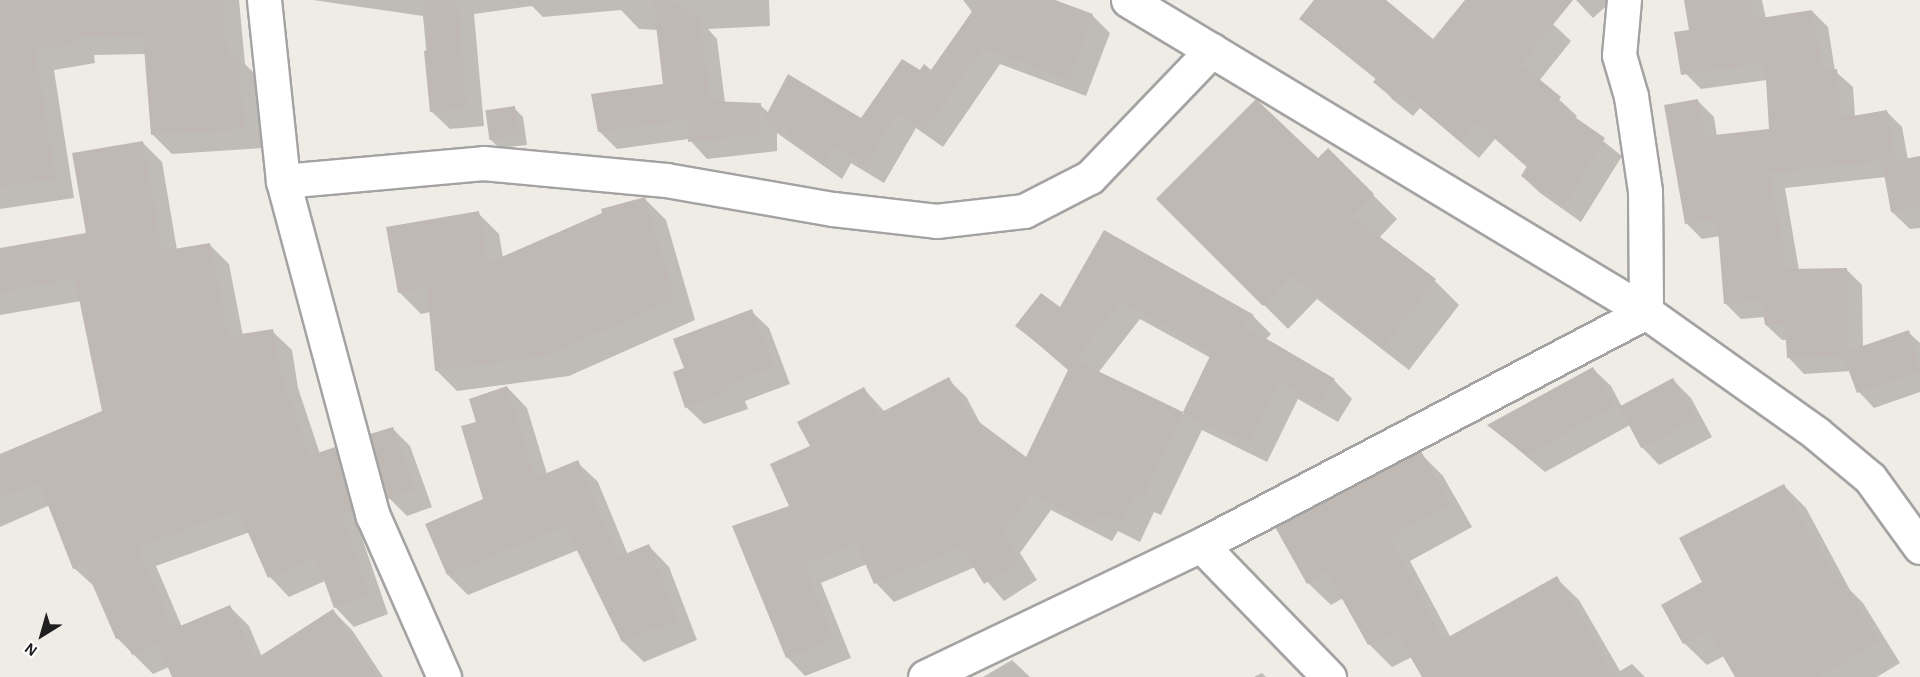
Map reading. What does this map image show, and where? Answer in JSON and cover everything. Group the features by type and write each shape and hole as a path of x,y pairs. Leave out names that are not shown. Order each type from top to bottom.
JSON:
{"street":[{"path":"264,0 283,181 374,516 444,677"},
{"path":"1128,0 1646,312 1816,433 1870,478 1920,547"},
{"path":"1624,0 1619,55 1631,96 1645,191 1646,312"},
{"path":"283,181 483,163 666,180 832,209 936,221 1024,211 1090,177 1212,50"},
{"path":"925,677 1201,544 1646,312"},
{"path":"1201,544 1329,677"}],"building":[{"path":"0,0 222,0 227,56 238,55 244,129 151,135 143,35 75,36 76,44 35,51 56,179 0,187"},
{"path":"422,0 457,0 467,109 430,112 424,51 429,50"},
{"path":"653,0 669,0 700,19 710,101 761,103 759,134 688,142 689,119 598,132 591,94 663,84"},
{"path":"980,0 1055,0 1093,14 1069,80 982,48 925,130 898,112 865,166 833,146 824,163 789,139 788,130 779,131 763,121 788,74 861,118 902,59 920,70 924,64 931,70"},
{"path":"1314,0 1386,0 1433,39 1465,0 1573,0 1521,64 1561,97 1556,104 1605,138 1564,206 1521,176 1527,166 1477,123 1461,142 1402,92 1395,100 1373,82 1377,77 1299,19"},
{"path":"1684,0 1750,0 1754,19 1812,10 1823,70 1837,69 1841,118 1887,110 1896,159 1770,173 1787,269 1847,268 1848,351 1909,330 1920,371 1857,393 1843,355 1787,358 1785,323 1765,325 1761,301 1724,304 1717,218 1685,224 1664,105 1698,99 1705,136 1769,129 1765,63 1681,75 1674,32 1689,30"},
{"path":"1256,99 1318,158 1328,148 1374,194 1352,216 1436,279 1384,347 1292,276 1263,306 1156,199"},
{"path":"515,106 519,136 489,140 485,110"},
{"path":"143,141 162,251 210,243 228,336 273,329 279,367 309,456 335,447 352,512 342,515 369,595 334,608 316,558 268,578 238,510 138,547 173,629 230,605 254,660 333,609 377,677 172,677 158,644 132,655 124,636 116,639 84,565 73,569 39,482 0,499 0,454 102,411 75,279 0,292 0,248 86,233 72,153"},
{"path":"1920,156 1920,207 1891,212 1882,163"},
{"path":"645,197 675,299 547,355 435,371 427,288 398,293 386,227 479,211 488,263 602,213 601,209"},
{"path":"1104,230 1254,315 1243,325 1335,379 1319,405 1279,382 1249,444 1183,413 1143,498 1136,494 1121,524 1099,513 1093,524 1032,493 1002,533 1020,561 984,584 961,547 874,584 856,542 804,565 834,639 786,658 732,526 789,506 770,464 810,446 797,422 864,387 878,414 949,377 967,413 1026,457 1069,368 1015,326 1041,293 1060,307","holes":["1121,301 1212,352 1183,412 1075,360"]},
{"path":"752,309 774,366 728,384 731,391 685,408 673,372 684,368 673,339"},
{"path":"1593,367 1615,406 1526,455 1487,425"},
{"path":"1673,378 1695,419 1641,448 1619,407"},
{"path":"507,386 535,478 578,460 618,557 649,544 677,620 622,642 565,526 447,575 425,524 483,499 461,426 476,422 469,399"},
{"path":"393,427 415,490 388,499 370,434"},
{"path":"1421,451 1450,504 1389,538 1443,640 1557,576 1615,677 1422,677 1396,632 1368,645 1327,572 1307,584 1275,527"},
{"path":"1784,484 1836,581 1841,578 1879,641 1819,677 1735,677 1708,630 1683,644 1661,605 1702,582 1679,538"}]}
